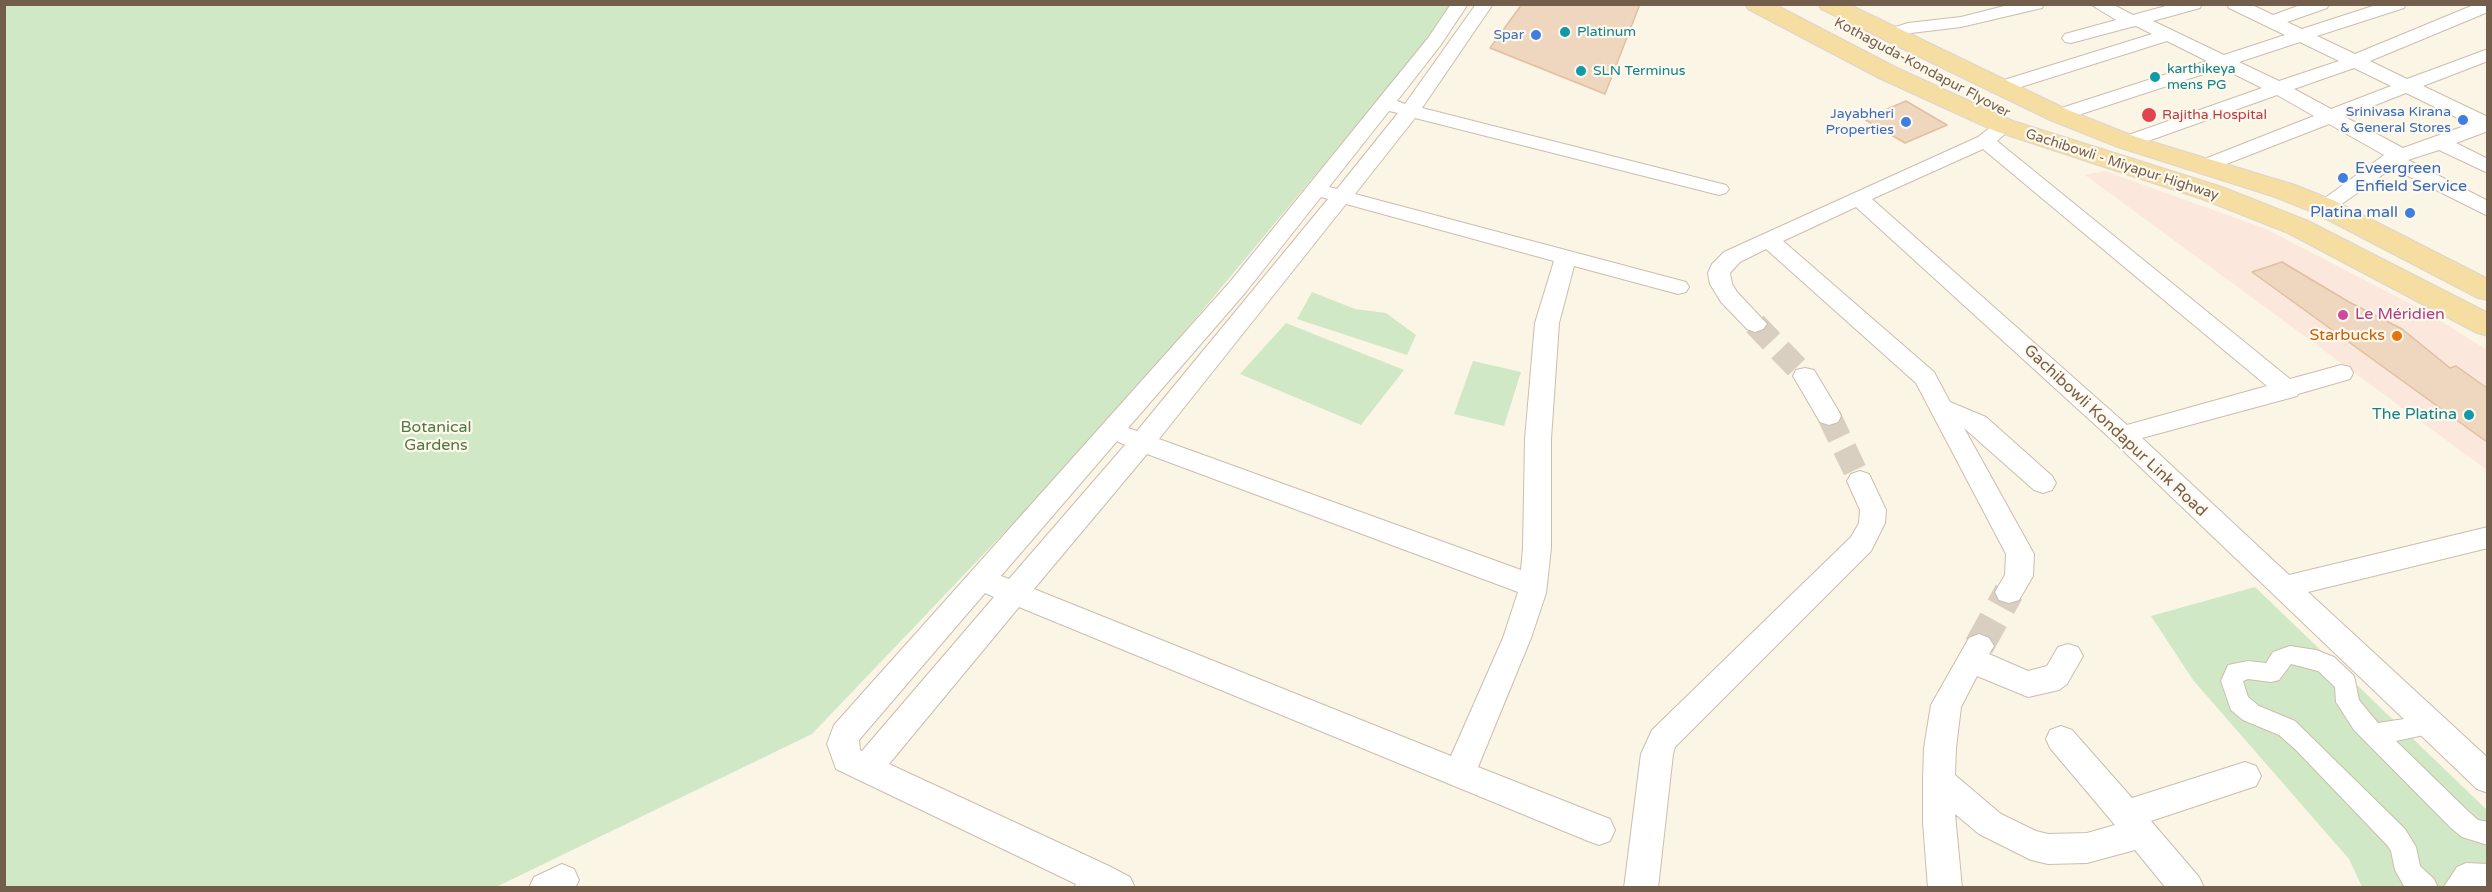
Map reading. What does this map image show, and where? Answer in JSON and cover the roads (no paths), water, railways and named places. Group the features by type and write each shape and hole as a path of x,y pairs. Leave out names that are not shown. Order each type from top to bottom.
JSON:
{"main road":[{"name":"Gachibowli - Miyapur Highway","path":"1756,4 1888,73 2001,128 2075,148 2212,193 2298,227 2487,324"},
{"name":"Kothaguda-Kondapur Flyover","path":"1800,4 2001,128"},
{"name":"Gachibowli - Miyapur Highway","path":"1828,4 2059,116 2127,142 2285,191 2325,207 2483,284"}],"street":[{"path":"1102,884 847,759 842,744 845,734 1237,288 1437,39 1460,4"},
{"path":"866,769 1142,442 1342,196 1410,111 1485,4"},
{"path":"1932,4 1961,22"},
{"path":"1889,35 1908,28 1961,22 2008,8 2036,4"},
{"path":"2098,4 2278,88 2487,210"},
{"path":"2072,38 2194,4"},
{"path":"2235,4 2487,124"},
{"path":"2271,22 2321,4"},
{"path":"2059,116 2220,62 2304,37 2398,4"},
{"path":"2127,142 2355,61 2484,7"},
{"path":"1998,88 2168,35"},
{"path":"2204,166 2487,54"},
{"path":"1384,104 1719,189"},
{"path":"2325,207 2396,157 2440,143 2487,124"},
{"path":"1755,324 1729,297 1721,284 1719,273 1723,264 1732,257 1770,241 2001,128 2288,390"},
{"path":"2440,143 2487,167"},
{"path":"1316,189 1678,287"},
{"name":"Gachibowli Kondapur Link Road","path":"1858,198 2122,435 2487,779"},
{"path":"1770,241 1925,378 2020,554 2019,576 2009,592"},
{"path":"1460,774 1517,638 1533,586 1537,548 1538,439 1547,322 1566,257"},
{"path":"2122,435 2288,390 2341,373"},
{"path":"1805,376 1829,416"},
{"path":"1941,408 1977,423 2043,483"},
{"path":"1111,431 1533,586"},
{"path":"1641,888 1656,754 1663,739 1861,543 1872,523 1873,510 1860,481"},
{"path":"2283,587 2484,541"},
{"path":"980,579 1599,830"},
{"path":"1945,888 1939,822 1939,781 1940,748 1946,705 1975,652 2012,680 2028,684 2048,681 2057,675 2068,656"},
{"path":"2425,888 2414,879 2408,870 2403,848 2396,837 2304,743 2287,728 2243,707 2236,698 2232,681 2240,671 2271,673 2281,659 2290,655 2316,659 2346,683 2350,706 2373,734 2460,820 2471,829 2487,834"},
{"path":"2373,734 2430,725"},
{"path":"2061,740 2133,824 2178,886"},
{"path":"1939,781 1990,824 2031,845 2055,849 2087,848 2133,824 2245,776"},
{"path":"2456,888 2466,874 2487,876"}],"tunnel":[{"path":"1755,324 1805,376"},
{"path":"1829,416 1860,481"},
{"path":"1979,646 2009,592"}],"place":[{"name":"Platinum","path":"1565,32"},
{"name":"Spar","path":"1536,35"},
{"name":"SLN Terminus","path":"1581,71"},
{"name":"karthikeya mens PG","path":"2155,77"},
{"name":"Rajitha Hospital","path":"2149,115"},
{"name":"Srinivasa Kirana & General Stores","path":"2463,120"},
{"name":"Jayabheri Properties","path":"1906,122"},
{"name":"Eveergreen Enfield Service","path":"2343,178"},
{"name":"Platina mall","path":"2410,213"},
{"name":"Le Méridien","path":"2343,315"},
{"name":"Starbucks","path":"2397,336"},
{"name":"The Platina","path":"2469,415"}],"park label":[{"name":"Botanical Gardens","path":"436,437"}]}
